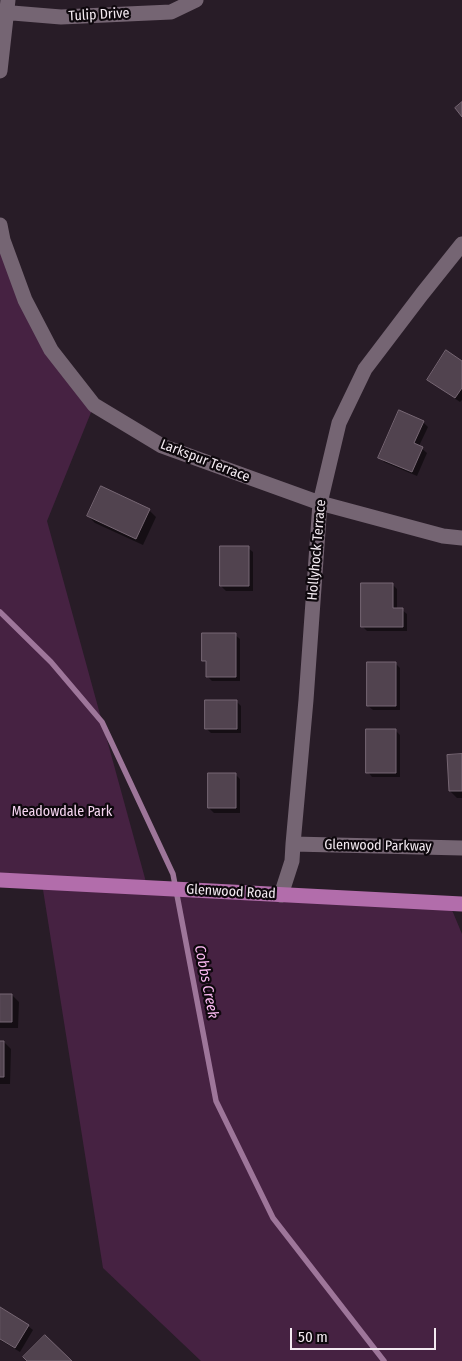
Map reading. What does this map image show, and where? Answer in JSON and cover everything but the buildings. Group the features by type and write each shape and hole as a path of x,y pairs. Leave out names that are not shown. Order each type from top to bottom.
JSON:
{"main road":[{"name":"Glenwood Road","path":"0,880 462,904"}],"street":[{"name":"Tulip Drive","path":"5,9 61,17 171,12 196,0"},
{"path":"0,71 5,9"},
{"name":"Larkspur Terrace","path":"0,226 3,240 25,300 52,350 94,405 162,446 320,503 443,536 462,538"},
{"name":"Hollyhock Terrace","path":"281,895 292,861 320,503 338,424 365,369 462,244"},
{"name":"Glenwood Parkway","path":"293,844 462,848"}],"green space":[{"name":"Meadowdale Park","path":"0,226 25,299 94,405 47,521 146,882 447,898 462,934 462,1361 201,1361 103,1268 41,877 0,876"}],"waterway":[{"name":"Cobbs Creek","path":"0,612 51,662 102,722 173,874 216,1101 273,1218 384,1361"}]}
